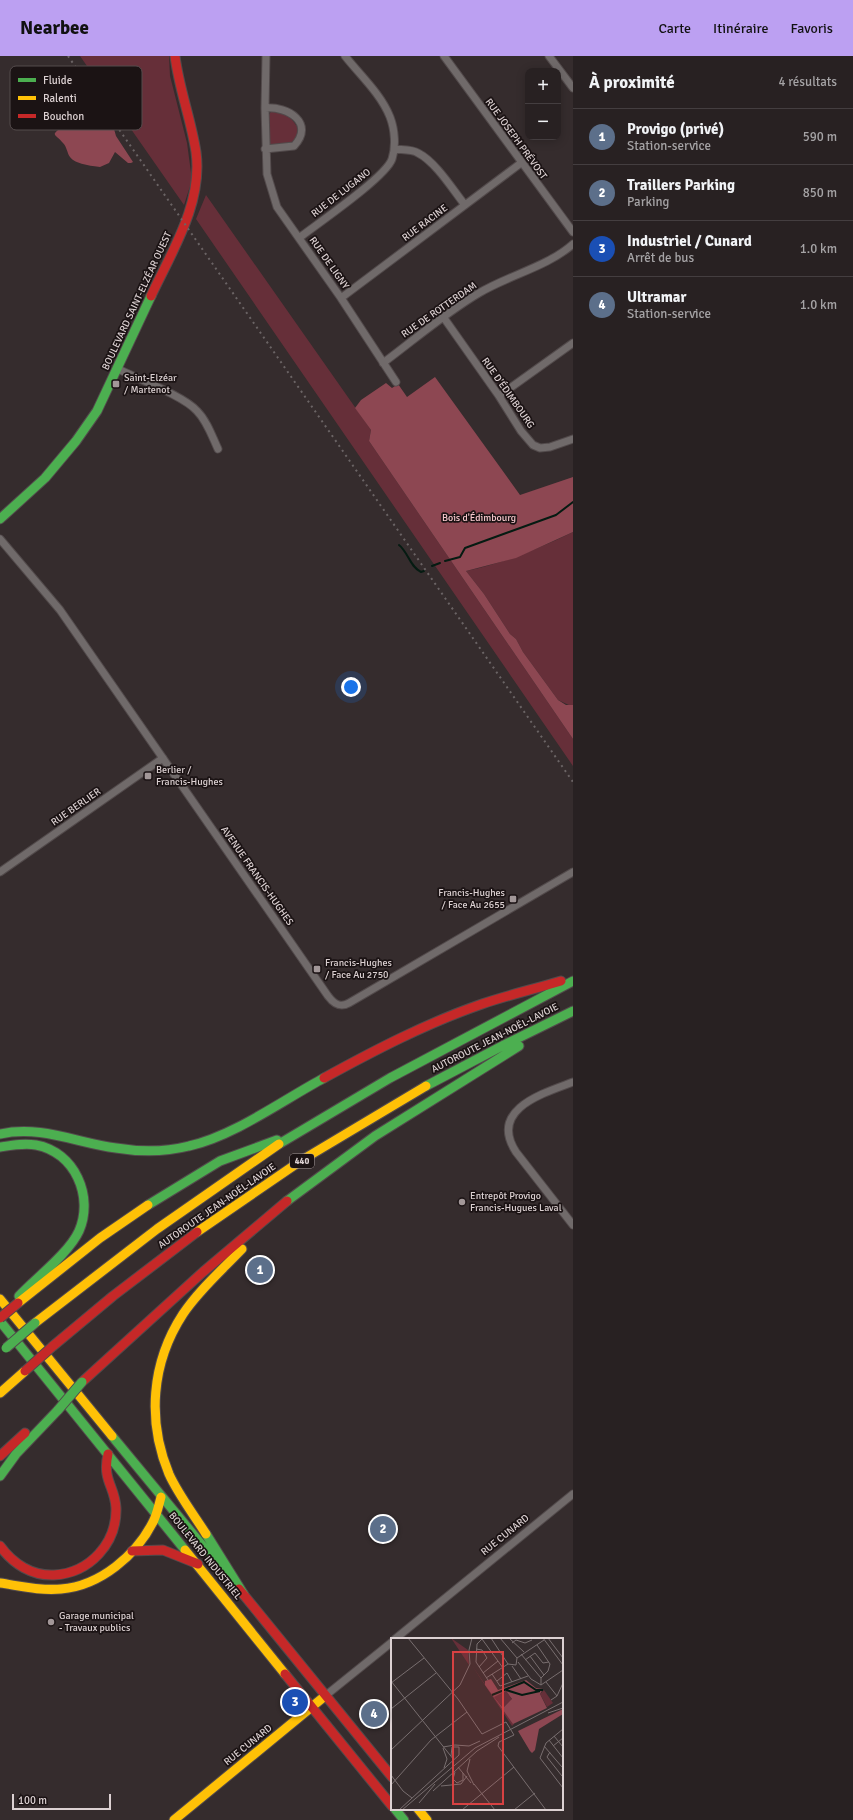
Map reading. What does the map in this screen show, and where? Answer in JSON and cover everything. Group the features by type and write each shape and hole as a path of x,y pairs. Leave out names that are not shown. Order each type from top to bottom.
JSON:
{"main road":[{"name":"BOULEVARD SAINT-ELZÉAR OUEST","path":"0,519 40,484 76,442 97,411 187,220 198,186 198,158 179,80 175,56"},
{"path":"0,1134 19,1130 36,1131 112,1148 139,1151 162,1151 191,1146 207,1141 233,1129 338,1070 426,1027 472,1008 573,977"},
{"name":"AUTOROUTE JEAN-NOËL-LAVOIE","path":"3,1351 35,1324 170,1219 229,1177 301,1131 417,1063 573,981"},
{"path":"0,1476 11,1460 82,1382 286,1201 394,1123 573,1011"},
{"name":"AUTOROUTE JEAN-NOËL-LAVOIE","path":"0,1393 53,1346 166,1256 240,1202 309,1156 437,1080 509,1042 573,1011"},
{"path":"17,1302 100,1238 187,1180 220,1161 301,1131"},
{"path":"0,1148 24,1143 54,1151 68,1163 76,1174 84,1196 84,1215 75,1237 68,1248 0,1320"},
{"path":"244,1595 170,1476 156,1436 154,1395 159,1365 173,1331 182,1316 201,1292 286,1201"},
{"name":"BOULEVARD INDUSTRIEL","path":"0,1299 391,1776"},
{"name":"BOULEVARD INDUSTRIEL","path":"0,1320 391,1805"},
{"path":"0,1456 56,1409"},
{"path":"0,1546 17,1564 40,1574 53,1575 71,1572 92,1561 108,1542 113,1531 116,1518 114,1495 106,1472 108,1454"},
{"path":"0,1584 52,1589 79,1586 104,1575 132,1551 151,1526 157,1514 161,1497"},
{"path":"132,1551 164,1550 198,1564"},
{"name":"RUE CUNARD","path":"174,1820 325,1696"},
{"path":"396,1810 404,1820"},
{"path":"419,1810 427,1820"}],"street":[{"name":"RUE DE LIGNY","path":"266,56 265,149 267,174 277,207 341,298 396,382"},
{"name":"RUE DE LUGANO","path":"299,238 378,178 391,161 394,149 394,132 390,117 378,97 345,56"},
{"name":"RUE JOSEPH PRÉVOST","path":"444,56 573,232"},
{"path":"549,56 573,88"},
{"path":"265,108 276,107 287,110 296,116 302,130 301,138 294,146 265,149"},
{"path":"394,149 417,152 421,155 439,170 465,205"},
{"name":"RUE RACINE","path":"341,298 521,163"},
{"name":"RUE DE ROTTERDAM","path":"383,363 478,294 507,278 548,261 573,244"},
{"name":"RUE D'ÉDIMBOURG","path":"444,318 499,396 521,431 533,445 540,448 550,447 573,439"},
{"path":"499,396 573,343"},
{"path":"118,369 194,407 204,420 218,449"},
{"name":"AVENUE FRANCIS-HUGHES","path":"0,539 53,601 328,996 339,1005 344,1006 573,872"},
{"name":"RUE BERLIER","path":"0,872 163,758"},
{"path":"573,1082 523,1104 512,1117 509,1131 511,1142 516,1153 573,1225"},
{"name":"RUE CUNARD","path":"396,1638 573,1494"},
{"name":"RUE CUNARD","path":"325,1696 391,1643"}],"shaded area":[{"path":"80,56 169,56 170,76 187,143 192,180 184,205 132,130 142,130 142,66 87,66"},
{"path":"272,110 288,116 299,130 295,140 290,144 270,144 268,140 269,115"},
{"path":"206,195 371,430 369,441 573,739 573,766 196,219"},
{"path":"573,532 573,705 571,706 558,700 523,652 516,639 510,634 484,594 466,571 521,555"}],"green space":[{"path":"114,130 116,136 133,162 128,163 115,152 109,163 100,167 80,163 70,157 64,145 55,134 56,131"},
{"name":"Bois d'Édimbourg","path":"435,377 520,495 573,477 573,532 516,558 466,571 484,594 510,634 516,639 523,652 558,700 566,705 573,705 573,739 369,441 371,430 355,408 361,400 386,383 392,388 398,384 407,397"}],"waterway":[{"path":"445,561 460,557 465,548 556,515 573,502"},
{"path":"399,545 405,551 414,567 421,572 424,571"},
{"path":"432,566 440,563"}],"railway":[{"path":"68,56 75,66"},
{"path":"119,130 573,782"}],"traffic: fast":[{"path":"0,519 45,478 76,441 97,411 151,296"},
{"path":"279,1144 390,1078 573,981"},
{"path":"426,1086 573,1011"},
{"path":"287,1201 375,1136 519,1046"},
{"path":"0,1134 15,1132 44,1133 102,1146 134,1150 152,1151 180,1148 206,1141 241,1126 324,1078"},
{"path":"148,1205 220,1161 277,1140"},
{"path":"0,1147 32,1144 50,1149 71,1166 78,1178 84,1204 83,1218 79,1231 68,1248 19,1296"},
{"path":"0,1321 185,1550"},
{"path":"6,1348 35,1323"},
{"path":"58,1410 82,1382"},
{"path":"0,1476 16,1454 58,1410"},
{"path":"112,1436 225,1573"},
{"path":"206,1534 244,1595"},
{"path":"396,1810 404,1820"}],"traffic: slow":[{"path":"197,1232 302,1160 426,1086"},
{"path":"35,1323 157,1229 279,1144"},
{"path":"18,1303 100,1238 148,1205"},
{"path":"206,1534 181,1497 169,1474 157,1434 155,1413 156,1392 164,1352 172,1333 183,1314 203,1288 242,1249"},
{"path":"0,1299 112,1436"},
{"path":"0,1393 25,1371"},
{"path":"0,1583 38,1589 61,1589 75,1587 90,1582 116,1566 138,1545 154,1520 161,1497"},
{"path":"185,1550 285,1674"},
{"path":"174,1820 325,1696"},
{"path":"419,1810 427,1820"}],"traffic: jam":[{"path":"151,296 184,226 195,190 197,171 194,140 179,80 175,56"},
{"path":"324,1078 421,1028 462,1011 561,981"},
{"path":"82,1382 203,1272 287,1201"},
{"path":"53,1346 113,1296 197,1232"},
{"path":"0,1318 18,1303"},
{"path":"25,1371 53,1346"},
{"path":"0,1456 25,1433"},
{"path":"0,1546 11,1558 24,1568 46,1575 67,1573 79,1569 90,1562 99,1554 106,1544 112,1533 115,1521 115,1500 107,1471 108,1454"},
{"path":"132,1551 163,1550 198,1564"},
{"path":"239,1589 391,1776"},
{"path":"285,1674 391,1805"}],"place":[{"name":"Saint-Elzéar / Martenot","path":"116,384"},
{"name":"Berlier / Francis-Hughes","path":"148,776"},
{"name":"Francis-Hughes / Face Au 2655","path":"513,899"},
{"name":"Francis-Hughes / Face Au 2750","path":"317,969"},
{"name":"Entrepôt Provigo Francis-Hugues Laval","path":"462,1202"},
{"name":"Provigo (privé)","path":"260,1270"},
{"name":"Traillers Parking","path":"383,1529"},
{"name":"Garage municipal - Travaux publics","path":"51,1622"},
{"name":"Industriel / Cunard","path":"295,1702"},
{"name":"Ultramar","path":"374,1714"}]}
